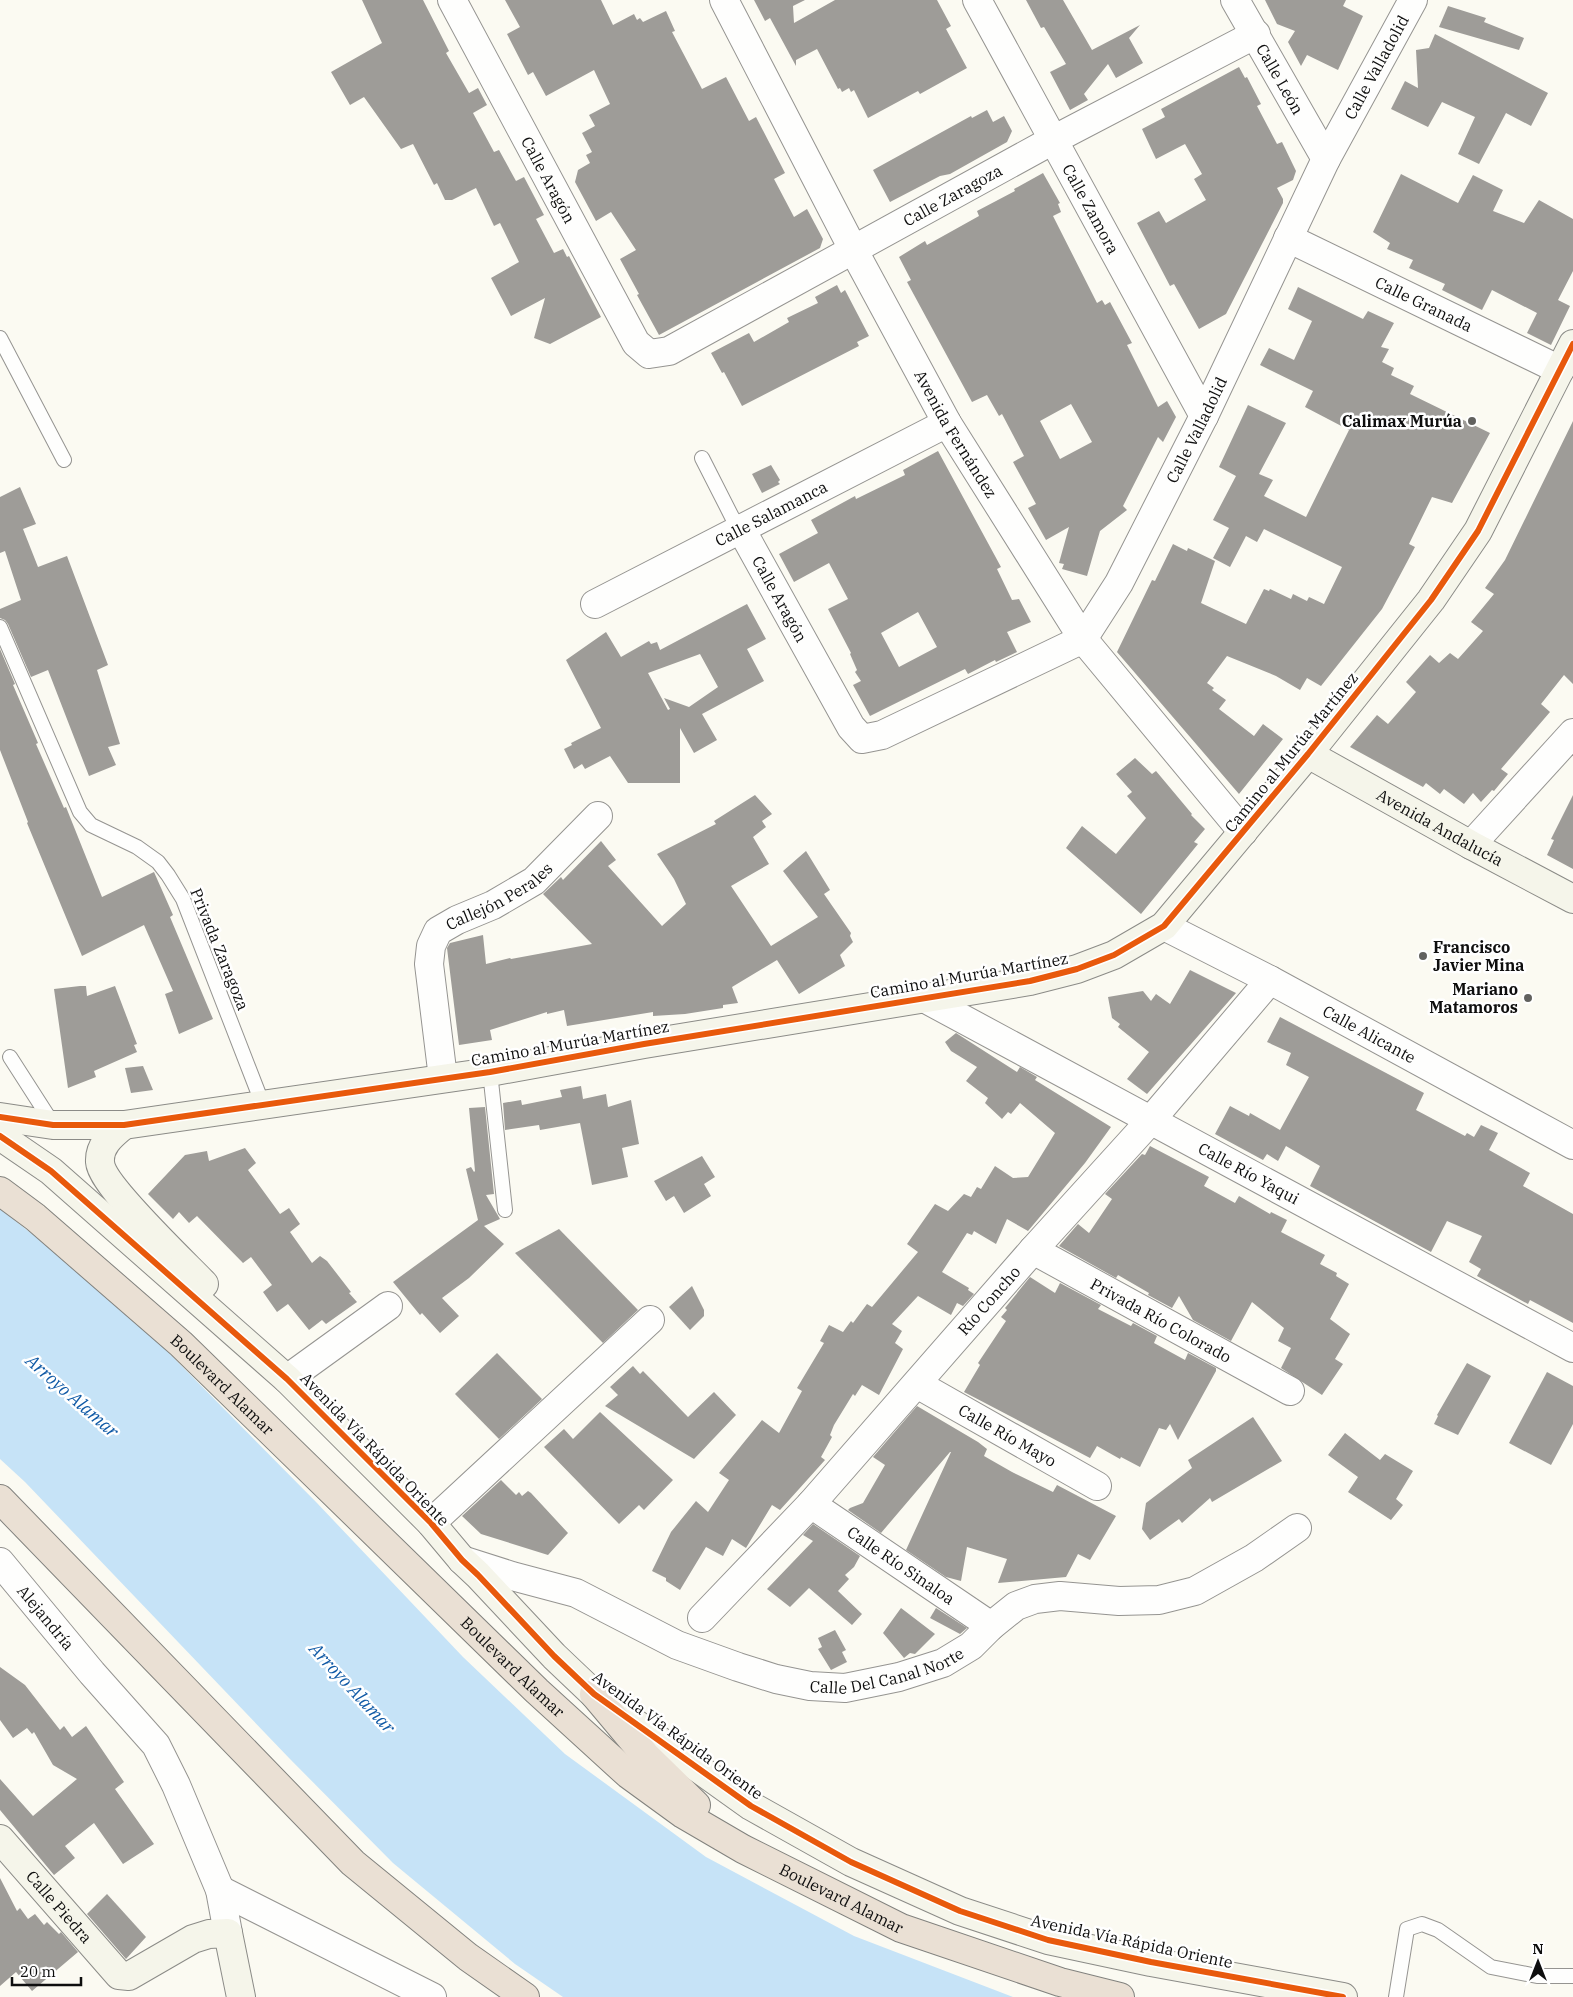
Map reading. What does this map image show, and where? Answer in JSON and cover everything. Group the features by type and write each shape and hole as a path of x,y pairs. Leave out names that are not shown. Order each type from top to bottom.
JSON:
{"highway":[{"name":"Boulevard Alamar","path":"0,1191 35,1217 181,1344 537,1692 628,1774 683,1814 743,1849 901,1928 1060,1982 1120,1997"},
{"path":"0,1499 353,1863 468,1957 525,1997"},
{"path":"594,1694 646,1756 681,1792 743,1849"}],"street":[{"name":"Calle Aragón","path":"452,0 636,343 649,354"},
{"name":"Avenida Fernández","path":"724,0 854,251 948,423 1083,639 1243,832"},
{"name":"Calle Zamora","path":"977,0 1204,416"},
{"name":"Calle León","path":"1235,0 1326,160"},
{"name":"Calle Valladolid","path":"1083,639 1119,582 1204,416 1326,160 1412,0"},
{"name":"Calle Zaragoza","path":"649,354 669,351 1053,140 1256,34"},
{"name":"Calle Granada","path":"1288,238 1560,370"},
{"name":"Camino al Murúa Martínez","path":"0,1117 53,1125 124,1125 490,1072 644,1044 1030,981 1077,969 1114,955 1164,926 1308,754 1432,600 1478,531 1573,344"},
{"name":"Calle Salamanca","path":"595,604 948,423"},
{"name":"Calle Aragón","path":"741,529 851,727 862,739 882,734 1083,639"},
{"path":"1471,845 1573,732"},
{"name":"Avenida Andalucía","path":"1308,754 1471,845 1573,899"},
{"name":"Callejón Perales","path":"443,1078 429,964 431,946 438,931 457,920 493,905 534,881 598,816"},
{"name":"Calle Alicante","path":"1164,926 1270,980 1573,1145"},
{"name":"Río Concho","path":"702,1618 811,1504 1033,1250 1151,1120 1270,980"},
{"name":"Calle Río Yaqui","path":"924,998 1573,1348"},
{"path":"124,1125 108,1138 101,1151 100,1164 102,1172 126,1204 227,1307 287,1379 388,1306"},
{"name":"Avenida Vía Rápida Oriente","path":"0,1136 51,1171 287,1379 431,1523 462,1560 554,1656 594,1694 751,1806 851,1862 960,1911 1048,1940 1151,1962 1343,1997"},
{"name":"Privada Río Colorado","path":"1033,1250 1290,1390"},
{"path":"431,1523 650,1320"},
{"name":"Calle Río Mayo","path":"917,1384 1097,1486"},
{"name":"Calle Río Sinaloa","path":"811,1504 991,1626"},
{"name":"Calle Del Canal Norte","path":"462,1560 576,1593 677,1645 738,1667 776,1679 810,1686 845,1688 899,1677 943,1663 971,1646 991,1626 1016,1606 1035,1599 1060,1596 1119,1601 1159,1600 1195,1591 1254,1558 1297,1528"},
{"name":"Alejandría","path":"0,1562 92,1673 156,1745 176,1785 220,1890 228,1933"},
{"name":"Calle Piedra","path":"0,1839 113,1968 124,1977 129,1976 193,1939 209,1934 228,1933"},
{"path":"220,1890 432,1997"},
{"path":"228,1933 241,1997"}],"lane":[{"path":"0,338 64,460"},
{"name":"Calle Aragón","path":"702,458 732,517 741,529"},
{"name":"Privada Zaragoza","path":"0,627 80,812 91,825 137,847 158,862 182,899 262,1105"},
{"path":"10,1057 53,1125"},
{"path":"490,1072 504,1210"},
{"path":"1396,1997 1407,1929 1422,1924 1438,1930 1491,1967 1538,1976 1573,1976"}],"water":[{"name":"Arroyo Alamar","path":"0,1209 77,1269 154,1338 317,1503 463,1657 565,1754 706,1857 854,1936 1013,1997 563,1997 515,1964 393,1863 289,1758 25,1482 0,1459"}],"building":[{"path":"362,0 423,0 449,51 446,53 469,93 478,88 487,105 473,113 494,152 499,150 516,181 524,177 544,215 536,219 554,253 563,249 567,257 569,256 601,317 550,344 534,338 545,298 511,316 491,278 519,262 500,223 494,226 476,188 452,200 445,200 437,183 434,185 413,144 401,149 364,97 350,105 331,72 382,43"},
{"path":"505,0 601,0 613,25 634,14 637,20 640,18 643,22 666,11 675,31 672,32 702,89 726,77 749,121 756,117 785,173 774,179 794,217 807,209 823,239 820,248 659,335 620,259 636,250 611,212 596,221 575,182 578,170 590,163 586,155 592,152 582,133 595,126 589,115 610,104 594,70 546,96 533,72 528,75 507,34 520,27"},
{"path":"754,0 805,0 793,6 794,23 835,0 937,0 951,26 946,29 967,68 920,94 918,91 868,118 854,90 851,92 849,88 842,92 840,88 838,89 817,49 796,60 796,66 770,18 765,21"},
{"path":"1026,0 1063,0 1092,50 1140,25 1129,38 1143,63 1116,78 1108,64 1084,94 1088,100 1070,110 1050,72 1066,64 1044,27 1041,28"},
{"path":"1265,0 1346,0 1343,6 1363,16 1338,70 1307,55 1301,66 1288,42 1295,31 1277,24"},
{"path":"1448,6 1486,18 1484,22 1524,38 1519,50 1439,27"},
{"path":"1435,34 1548,93 1531,126 1506,113 1479,164 1458,154 1475,117 1442,102 1428,127 1391,109 1405,81 1418,88 1416,50 1429,48"},
{"path":"1239,67 1245,78 1247,77 1261,104 1257,106 1277,144 1282,142 1296,171 1293,180 1277,188 1283,203 1226,314 1199,329 1174,284 1170,286 1137,223 1159,211 1166,223 1206,200 1194,179 1202,174 1185,144 1156,159 1142,129 1165,117 1161,109"},
{"path":"987,110 993,122 1004,116 1012,131 1007,142 950,174 940,176 890,202 873,170 971,116 972,118"},
{"path":"1043,173 1060,203 1058,204 1061,212 1053,216 1097,303 1102,300 1105,305 1110,302 1132,343 1127,345 1158,407 1167,401 1176,417 1163,442 1158,437 1123,506 1127,510 1100,531 1087,576 1062,569 1064,564 1059,563 1069,527 1046,540 1028,508 1036,504 1013,462 1024,456 1002,414 999,416 987,395 972,402 907,282 911,280 899,257 925,241 927,245 979,216 977,211 1015,191 1014,189","holes":["1071,404 1092,442 1060,459 1040,421"]},
{"path":"1401,174 1458,203 1473,175 1503,190 1493,211 1524,223 1539,200 1573,219 1573,271 1558,300 1570,306 1551,345 1527,333 1537,313 1492,290 1482,310 1442,290 1445,284 1409,268 1413,260 1387,249 1390,243 1373,232"},
{"path":"837,285 841,293 845,290 869,336 857,342 859,346 742,406 724,372 722,373 711,353 749,333 754,342 789,322 787,318 818,303 815,297"},
{"path":"1298,287 1363,319 1368,311 1394,323 1381,347 1389,349 1382,362 1394,368 1391,375 1414,386 1410,394 1490,433 1452,503 1432,497 1409,544 1415,547 1382,609 1321,686 1307,678 1300,690 1276,676 1227,656 1207,683 1214,688 1212,690 1226,700 1219,709 1254,736 1263,724 1283,739 1239,794 1117,652 1152,580 1155,581 1173,544 1187,551 1188,548 1215,561 1201,603 1246,624 1264,589 1269,591 1270,589 1291,599 1293,594 1307,601 1309,597 1324,604 1342,567 1264,529 1257,542 1246,536 1230,567 1213,558 1229,528 1213,520 1236,476 1219,467 1248,405 1286,423 1259,474 1273,480 1264,496 1306,517 1349,430 1305,407 1313,391 1260,365 1269,348 1294,360 1312,321 1288,309"},
{"path":"1573,421 1573,684 1564,675 1541,704 1550,712 1501,769 1508,774 1494,791 1492,790 1481,802 1473,793 1464,804 1444,789 1440,794 1426,783 1423,787 1350,747 1377,715 1388,724 1416,692 1406,682 1430,655 1439,663 1450,653 1458,659 1483,631 1471,622 1494,594 1485,588 1505,560"},
{"path":"938,451 1001,567 997,569 1012,600 1019,599 1031,622 1007,632 1017,652 996,662 995,660 968,674 965,669 870,716 853,685 861,681 855,672 857,670 851,653 828,609 848,599 829,563 794,582 779,554 818,533 811,520 855,496 856,499 905,475 903,470","holes":["918,612 937,647 899,667 881,633"]},
{"path":"771,465 780,480 778,482 780,484 762,493 752,474"},
{"path":"20,487 36,524 23,529 38,567 67,556 108,665 97,670 120,744 108,747 116,765 89,776 48,670 31,677 8,624 0,618 0,609 21,600 5,551 0,553 0,497"},
{"path":"747,604 766,639 747,649 764,681 702,714 717,740 694,753 680,728 680,783 628,783 610,756 585,769 582,764 574,769 564,749 572,745 571,743 601,728 566,660 606,632 621,657 649,641 651,644 657,642 660,650","holes":["700,654 718,687 689,707 664,698 670,709 668,710 648,673"]},
{"path":"0,649 38,743 36,744 64,808 66,807 102,897 154,872 173,915 170,917 213,1019 179,1034 165,994 173,991 144,925 82,956 27,823 0,750"},
{"path":"1135,758 1152,774 1156,771 1191,815 1205,829 1194,842 1198,844 1141,914 1066,848 1082,826 1116,854 1146,818 1127,796 1132,792 1116,774"},
{"path":"755,795 772,814 762,821 766,827 753,837 769,864 731,886 771,946 818,917 783,871 806,851 830,890 824,894 851,933 850,936 853,942 840,955 845,966 799,994 777,960 732,987 738,1003 723,1005 723,1008 685,1014 653,1016 653,1012 567,1026 564,1010 547,1014 547,1012 490,1030 492,1040 459,1045 447,948 450,943 483,935 486,964 592,944 543,894 561,877 563,880 601,841 616,860 608,866 662,926 686,904 674,879 657,854 716,824 714,821"},
{"path":"1573,795 1573,869 1547,855 1554,840 1551,839"},
{"path":"1190,970 1236,993 1147,1094 1127,1079 1149,1052 1118,1027 1120,1024 1112,1018 1108,997 1143,991 1151,1001 1156,994 1170,1004"},
{"path":"86,986 87,996 115,986 137,1044 134,1045 137,1052 94,1071 96,1077 68,1088 54,989"},
{"path":"1280,1017 1424,1093 1416,1110 1465,1136 1467,1133 1474,1137 1481,1125 1498,1133 1489,1150 1530,1173 1523,1186 1573,1214 1573,1323 1530,1300 1528,1304 1477,1276 1481,1269 1469,1262 1482,1236 1447,1221 1431,1252 1310,1186 1320,1166 1286,1146 1278,1161 1267,1154 1263,1160 1215,1134 1230,1106 1249,1116 1250,1113 1280,1130 1309,1077 1286,1065 1291,1053 1267,1042"},
{"path":"956,1033 1017,1072 1020,1067 1037,1077 1035,1080 1111,1127 1085,1163 1028,1231 1007,1219 996,1244 974,1231 972,1235 967,1233 942,1272 969,1288 968,1290 974,1294 963,1306 957,1303 951,1315 918,1296 892,1324 902,1331 895,1343 903,1349 879,1395 862,1385 855,1396 853,1394 834,1425 830,1435 832,1437 821,1457 825,1460 780,1510 772,1505 746,1548 732,1539 723,1556 706,1547 680,1590 666,1581 666,1578 652,1571 671,1532 696,1501 708,1512 729,1480 719,1473 762,1420 779,1433 802,1391 797,1388 824,1343 820,1341 829,1325 843,1332 851,1321 853,1323 867,1304 872,1307 918,1252 907,1244 935,1204 948,1211 964,1194 971,1197 977,1187 981,1189 995,1166 1013,1178 1028,1177 1055,1133 1020,1103 1011,1114 1008,1112 1002,1119 985,1103 988,1098 966,1081 977,1067 951,1051 945,1042"},
{"path":"143,1066 153,1090 131,1093 125,1068"},
{"path":"581,1086 583,1099 606,1094 608,1107 631,1100 639,1144 622,1148 628,1177 592,1185 580,1123 540,1130 539,1125 505,1130 503,1103 521,1100 522,1105 562,1097 560,1090"},
{"path":"485,1107 494,1194 486,1195 500,1219 484,1226 504,1244 469,1278 442,1298 459,1316 440,1333 422,1313 420,1315 393,1282 478,1220 466,1169 471,1167 475,1171 469,1108"},
{"path":"1150,1146 1209,1177 1204,1186 1235,1203 1239,1196 1270,1214 1271,1212 1287,1220 1281,1232 1325,1255 1320,1264 1337,1273 1336,1276 1349,1284 1330,1319 1350,1334 1335,1359 1343,1364 1322,1395 1281,1368 1291,1348 1278,1341 1284,1328 1252,1302 1231,1341 1193,1320 1179,1296 1172,1308 1118,1275 1116,1278 1059,1246 1078,1224 1089,1233 1112,1199 1105,1194 1142,1154 1145,1155"},
{"path":"245,1148 256,1163 248,1170 280,1214 289,1208 300,1224 290,1232 312,1263 320,1256 327,1261 357,1302 326,1324 322,1320 309,1330 288,1304 277,1312 263,1292 272,1285 251,1257 243,1263 197,1216 189,1223 179,1212 173,1219 148,1194 185,1155 207,1151 209,1161"},
{"path":"702,1156 715,1177 704,1184 711,1196 684,1213 674,1196 666,1201 654,1181"},
{"path":"559,1229 638,1310 603,1343 515,1253"},
{"path":"1030,1277 1055,1293 1060,1283 1101,1305 1098,1309 1131,1326 1133,1323 1157,1336 1154,1343 1185,1360 1188,1353 1216,1368 1178,1440 1170,1424 1166,1430 1159,1428 1140,1467 1121,1457 1120,1459 1097,1446 1090,1458 964,1392 980,1365 978,1363 1006,1321 1001,1317 1007,1310 1005,1308"},
{"path":"692,1286 704,1310 704,1316 690,1330 669,1307"},
{"path":"497,1353 542,1399 499,1439 455,1394"},
{"path":"1467,1363 1491,1376 1458,1435 1434,1424 1437,1415"},
{"path":"633,1366 640,1374 643,1371 688,1417 714,1392 736,1415 694,1459 605,1406 618,1395 610,1387"},
{"path":"1547,1372 1573,1386 1573,1424 1551,1465 1509,1443"},
{"path":"917,1406 978,1442 987,1449 984,1456 1012,1472 1053,1492 1057,1485 1116,1516 1090,1560 1078,1554 1066,1577 998,1583 1007,1559 967,1547 961,1581 946,1577 906,1550 951,1452 881,1533 848,1510 863,1503 885,1465 873,1457"},
{"path":"600,1412 673,1480 644,1510 639,1505 619,1524 544,1447 564,1429 573,1439"},
{"path":"1253,1417 1282,1461 1212,1502 1210,1498 1182,1523 1179,1519 1150,1540 1142,1529 1146,1503 1192,1468 1188,1460"},
{"path":"1345,1433 1380,1460 1385,1454 1413,1471 1396,1499 1403,1505 1391,1520 1348,1492 1358,1477 1328,1455"},
{"path":"501,1480 516,1495 519,1492 522,1496 528,1491 531,1493 568,1533 548,1555 481,1534 462,1516"},
{"path":"813,1524 860,1556 854,1567 845,1575 849,1579 838,1591 862,1614 852,1625 809,1588 790,1607 767,1589 813,1541 803,1535"},
{"path":"901,1608 935,1634 915,1654 910,1653 904,1658 883,1633"},
{"path":"936,1608 967,1628 960,1634 930,1618"},
{"path":"835,1630 846,1650 842,1652 847,1662 831,1670 818,1649 822,1647 818,1638"},
{"path":"0,1667 25,1685 60,1730 64,1726 72,1737 86,1726 124,1782 115,1789 154,1844 123,1864 94,1823 65,1846 75,1858 54,1875 0,1810 0,1779 33,1816 77,1779 53,1765 34,1732 32,1734 27,1728 13,1738 0,1720"},
{"path":"0,1878 17,1911 20,1908 28,1919 35,1914 44,1925 47,1922 59,1934 61,1932 78,1952 32,1991 16,1972 0,1986"},
{"path":"107,1894 146,1937 126,1959 87,1914"}],"cycle path":[{"path":"0,1117 53,1125 124,1125 490,1072 644,1044 1030,981 1077,969 1114,955 1164,926 1308,754 1431,600 1478,531 1573,344"},
{"path":"0,1136 51,1171 287,1379 431,1523 462,1560 554,1656 594,1694 751,1806 851,1862 960,1911 1048,1940 1151,1962 1343,1997"}],"place":[{"name":"Calimax Murúa","path":"1472,421"},
{"name":"Francisco Javier Mina","path":"1423,956"},
{"name":"Mariano Matamoros","path":"1528,998"}]}
